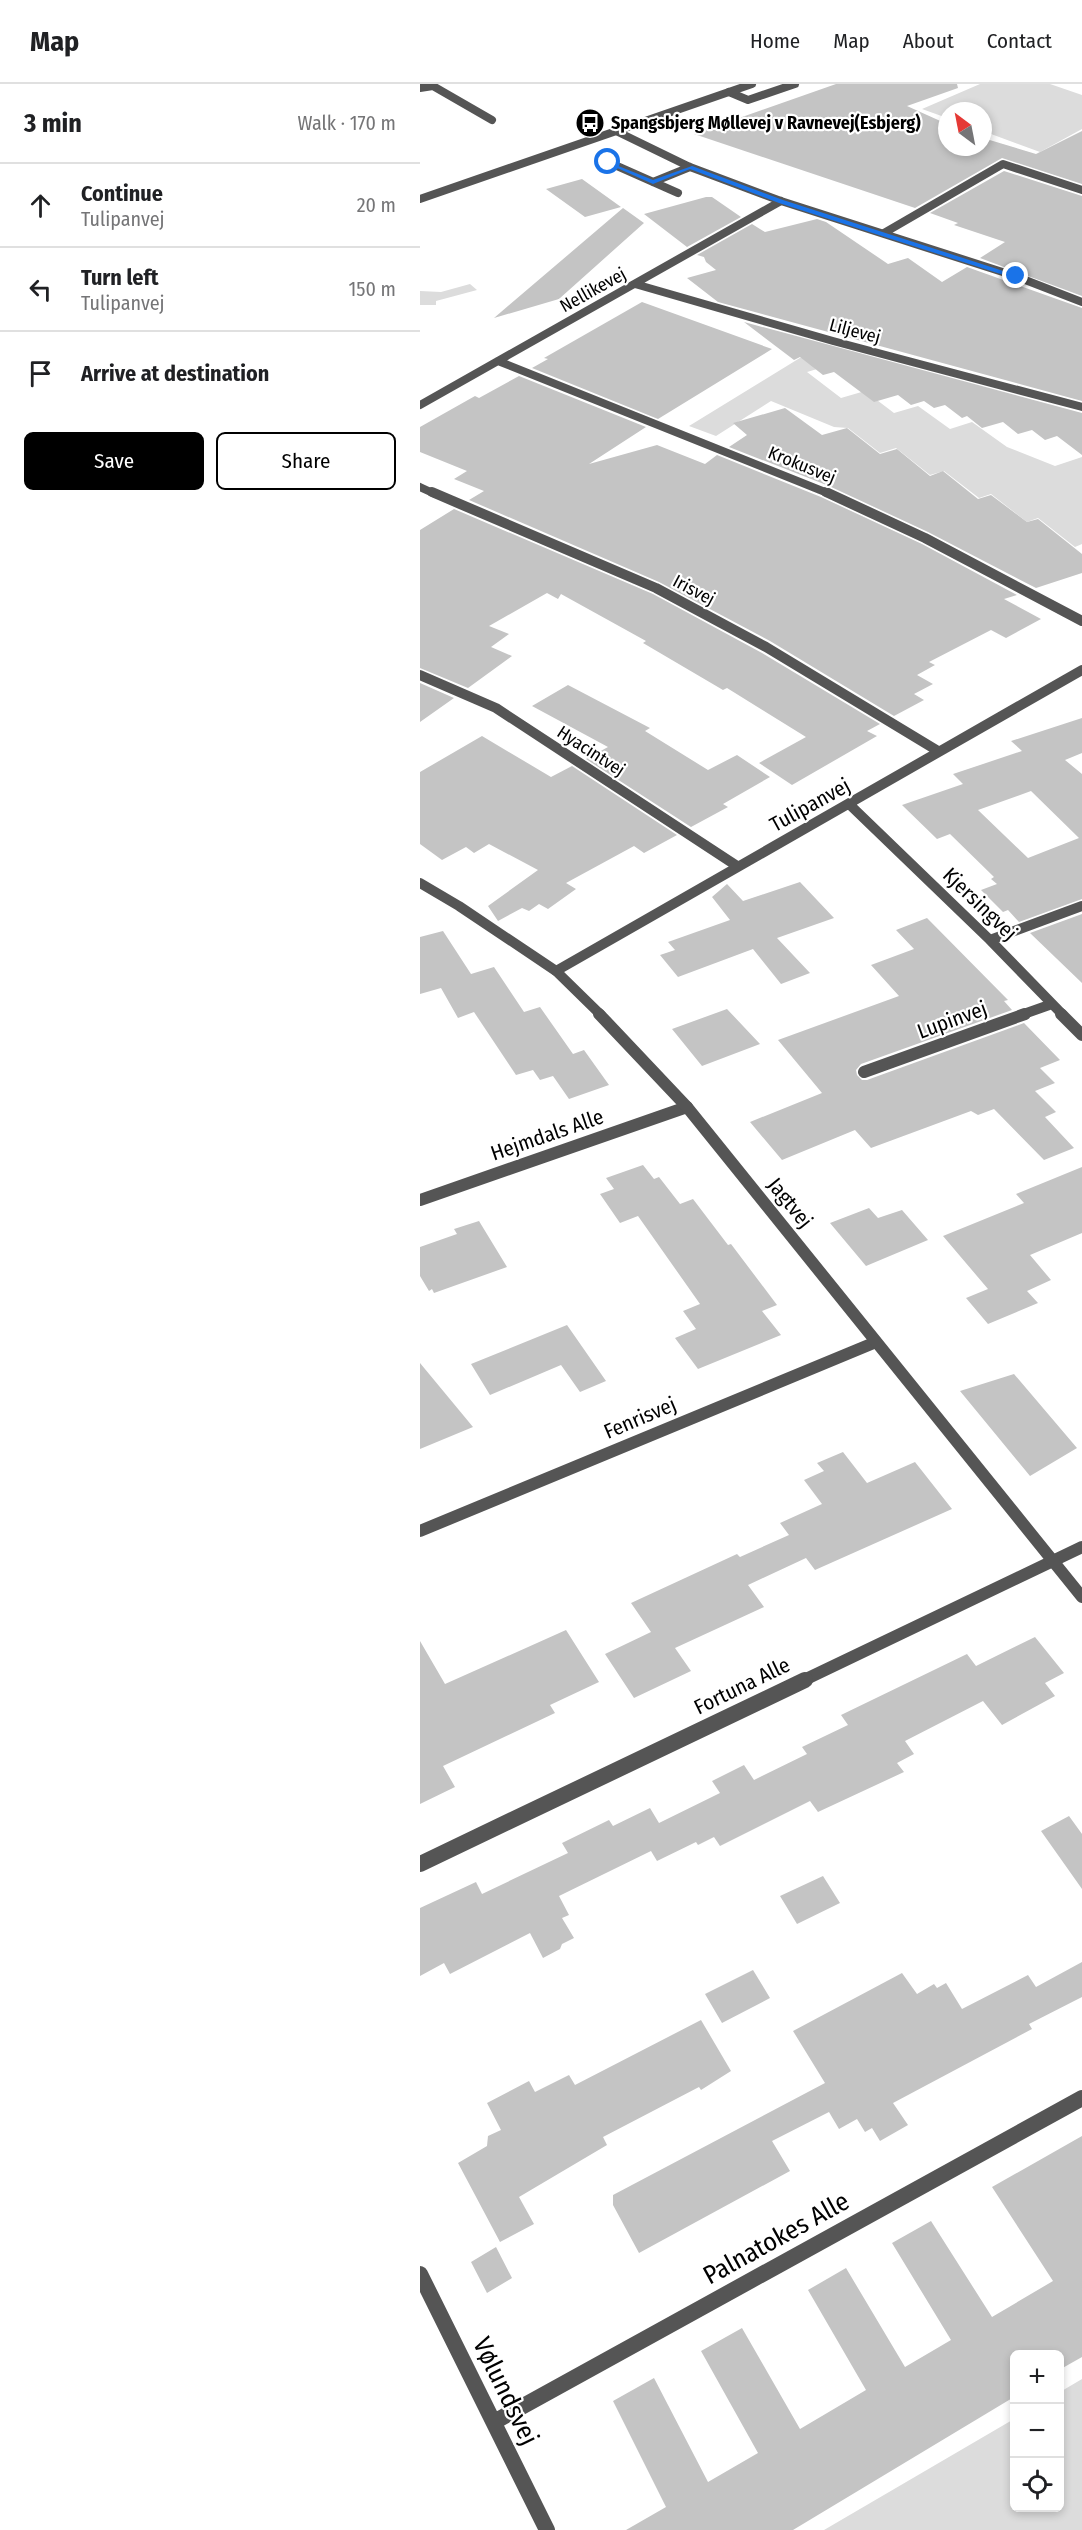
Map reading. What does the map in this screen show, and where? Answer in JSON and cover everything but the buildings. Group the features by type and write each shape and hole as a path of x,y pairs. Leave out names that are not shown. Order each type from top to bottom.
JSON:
{"street":[{"path":"420,199 752,84"},
{"path":"729,92 748,100 795,84"},
{"path":"420,88 433,86 492,120"},
{"path":"616,131 690,167 781,201 1016,276 1082,302"},
{"path":"608,162 678,193"},
{"path":"884,232 1003,164 1082,190"},
{"path":"653,182 690,167"},
{"name":"Nellikevej","path":"420,405 781,201"},
{"name":"Liljevej","path":"635,284 832,341 1082,407"},
{"name":"Krokusvej","path":"498,361 822,490 925,538 1082,621"},
{"path":"1069,404 1082,400"},
{"name":"Irisvej","path":"420,487 656,588 765,647 938,751"},
{"name":"Tulipanvej","path":"556,971 1082,670"},
{"name":"Hyacintvej","path":"420,675 496,708 737,866"},
{"name":"Kjersingvej","path":"849,804 990,940 1082,1035"},
{"name":"Jagtvej","path":"420,883 459,906 556,971 620,1033 687,1107 1082,1598"},
{"path":"990,940 1082,906"},
{"name":"Lupinvej","path":"864,1072 1052,1004"},
{"name":"Hejmdals Alle","path":"420,1200 687,1107"},
{"name":"Fenrisvej","path":"420,1531 876,1342"},
{"name":"Fortuna Alle","path":"420,1864 1082,1547"},
{"name":"Palnatokes Alle","path":"494,2422 1082,2098"},
{"name":"Vølundsvej","path":"420,2274 547,2530"}],"shaded area":[{"path":"980,84 1050,84 1082,95 1082,129 1040,152 992,134 992,102 938,102"},
{"path":"938,102 938,115 922,109"},
{"path":"470,284 477,290 436,301 436,305 420,305 420,291 441,292"},
{"path":"821,345 861,356 807,372 841,398 865,391 894,413 918,406 950,429 972,422 1007,447 1055,466 1082,457 1082,544 1075,547 1038,518 1027,522 991,494 979,498 944,471 930,475 896,448 880,453 848,428 834,427 771,401 716,436 689,426"},
{"path":"1082,2379 1082,2530 824,2530 1010,2421 1010,2512 1064,2512 1064,2390"}],"place":[{"name":"Spangsbjerg Møllevej v Ravnevej(Esbjerg)","path":"590,123"}],"route":[{"path":"608,162 653,182 690,167 781,201 1016,276"}]}
